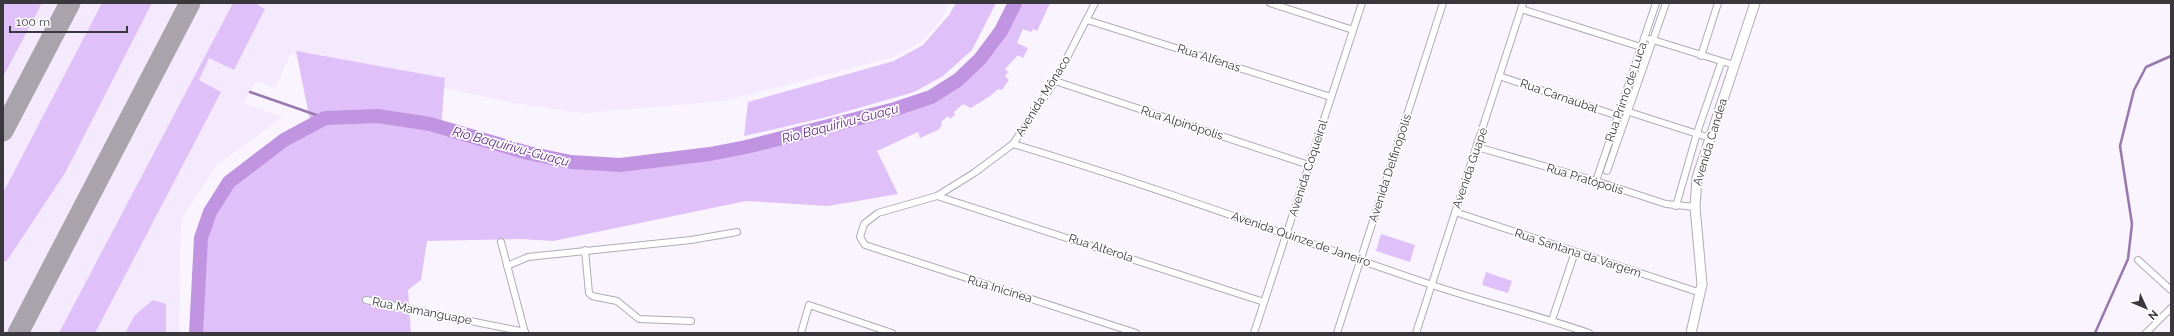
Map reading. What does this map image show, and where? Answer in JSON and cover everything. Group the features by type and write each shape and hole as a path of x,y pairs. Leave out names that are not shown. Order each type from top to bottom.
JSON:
{"main road":[{"name":"Avenida Candea","path":"1690,333 1701,293 1702,268 1695,207 1697,178 1755,3"}],"street":[{"name":"Avenida Mônaco","path":"865,245 860,237 861,230 871,218 878,213 937,196 974,173 1014,144 1055,81 1095,3"},
{"path":"1270,3 1353,30"},
{"name":"Avenida Coqueiral","path":"1254,333 1362,3"},
{"name":"Avenida Delfinópolis","path":"1337,333 1443,3"},
{"name":"Rua Primo de Luca","path":"1596,181 1656,3"},
{"path":"1607,172 1666,3"},
{"path":"1701,56 1718,3"},
{"path":"1522,6 1641,47"},
{"name":"Avenida Guapé","path":"1416,333 1522,6"},
{"name":"Rua Alfenas","path":"1087,20 1331,97"},
{"path":"1644,38 1721,63 1734,65"},
{"path":"1676,206 1697,133 1721,63"},
{"name":"Rua Carnaubal","path":"1499,76 1618,116"},
{"name":"Rua Alpinópolis","path":"1055,81 1309,165"},
{"path":"1620,110 1710,138"},
{"name":"Avenida Quinze de Janeiro","path":"1014,144 1117,175 1431,285 1552,320 1590,333"},
{"name":"Rua Pratópolis","path":"1477,147 1596,181 1676,206 1695,207"},
{"name":"Rua Alterola","path":"937,196 1264,302"},
{"name":"Rua Santana da Vargem","path":"1455,212 1701,293"},
{"path":"507,266 528,257 691,240 737,232"},
{"path":"501,242 525,332"},
{"name":"Rua Inicinea","path":"865,245 1136,333"},
{"path":"585,250 589,293 592,296 617,301 639,319 691,321"},
{"path":"1552,320 1575,252"},
{"path":"2138,260 2171,290"},
{"name":"Rua Mamanguape","path":"366,300 525,332"},
{"path":"801,333 809,305 892,333"},
{"path":"2146,333 2171,308"}],"shaded area":[{"path":"3,3 951,3 938,23 922,41 894,57 724,101 582,113 507,102 291,53 275,88 256,81 244,103 283,117 218,164 186,211 181,222 179,333 3,333"},
{"path":"3,3 42,3 3,77"},
{"path":"102,3 152,3 65,173 6,262 3,260 3,193"},
{"path":"233,3 255,3 265,9 234,70 209,58 199,80 221,92 95,333 59,333"},
{"path":"956,3 996,3 972,50 943,76 914,92 827,117 744,136 748,102 894,61 923,45 949,15"},
{"path":"1019,3 1050,3 1037,31 1033,29 1031,32 1023,29 1017,43 1028,48 1023,58 1018,55 1005,69 1008,72 1005,76 1009,80 1002,90 998,89 971,108 963,104 954,112 955,115 950,119 948,116 941,122 942,125 938,130 920,138 918,132 877,151 898,194 828,206 746,201 553,241 521,239 427,241 421,280 408,290 411,333 196,333 201,238 217,201 236,177 284,140 311,126 296,51 445,78 441,128 571,162 669,164 779,139 908,105 910,109 938,100 962,83 1005,33"},
{"path":"1381,234 1415,245 1410,262 1376,251"},
{"path":"1486,272 1512,281 1508,293 1482,285"},
{"path":"153,300 166,304 166,333 125,333 135,315"}],"waterway":[{"name":"Rio Baquirivu-Guaçu","path":"196,333 201,238 210,212 229,182 284,140 325,118 378,116 430,124 528,153 571,162 620,165 710,154 746,147 895,109 931,97 958,80 980,59 1001,31 1015,3"},
{"path":"2095,333 2128,259 2132,224 2120,146 2134,90 2146,67 2171,56"},
{"path":"250,92 325,118"}],"taxiway":[{"path":"3,131 70,3"},
{"path":"18,333 190,3"}]}
